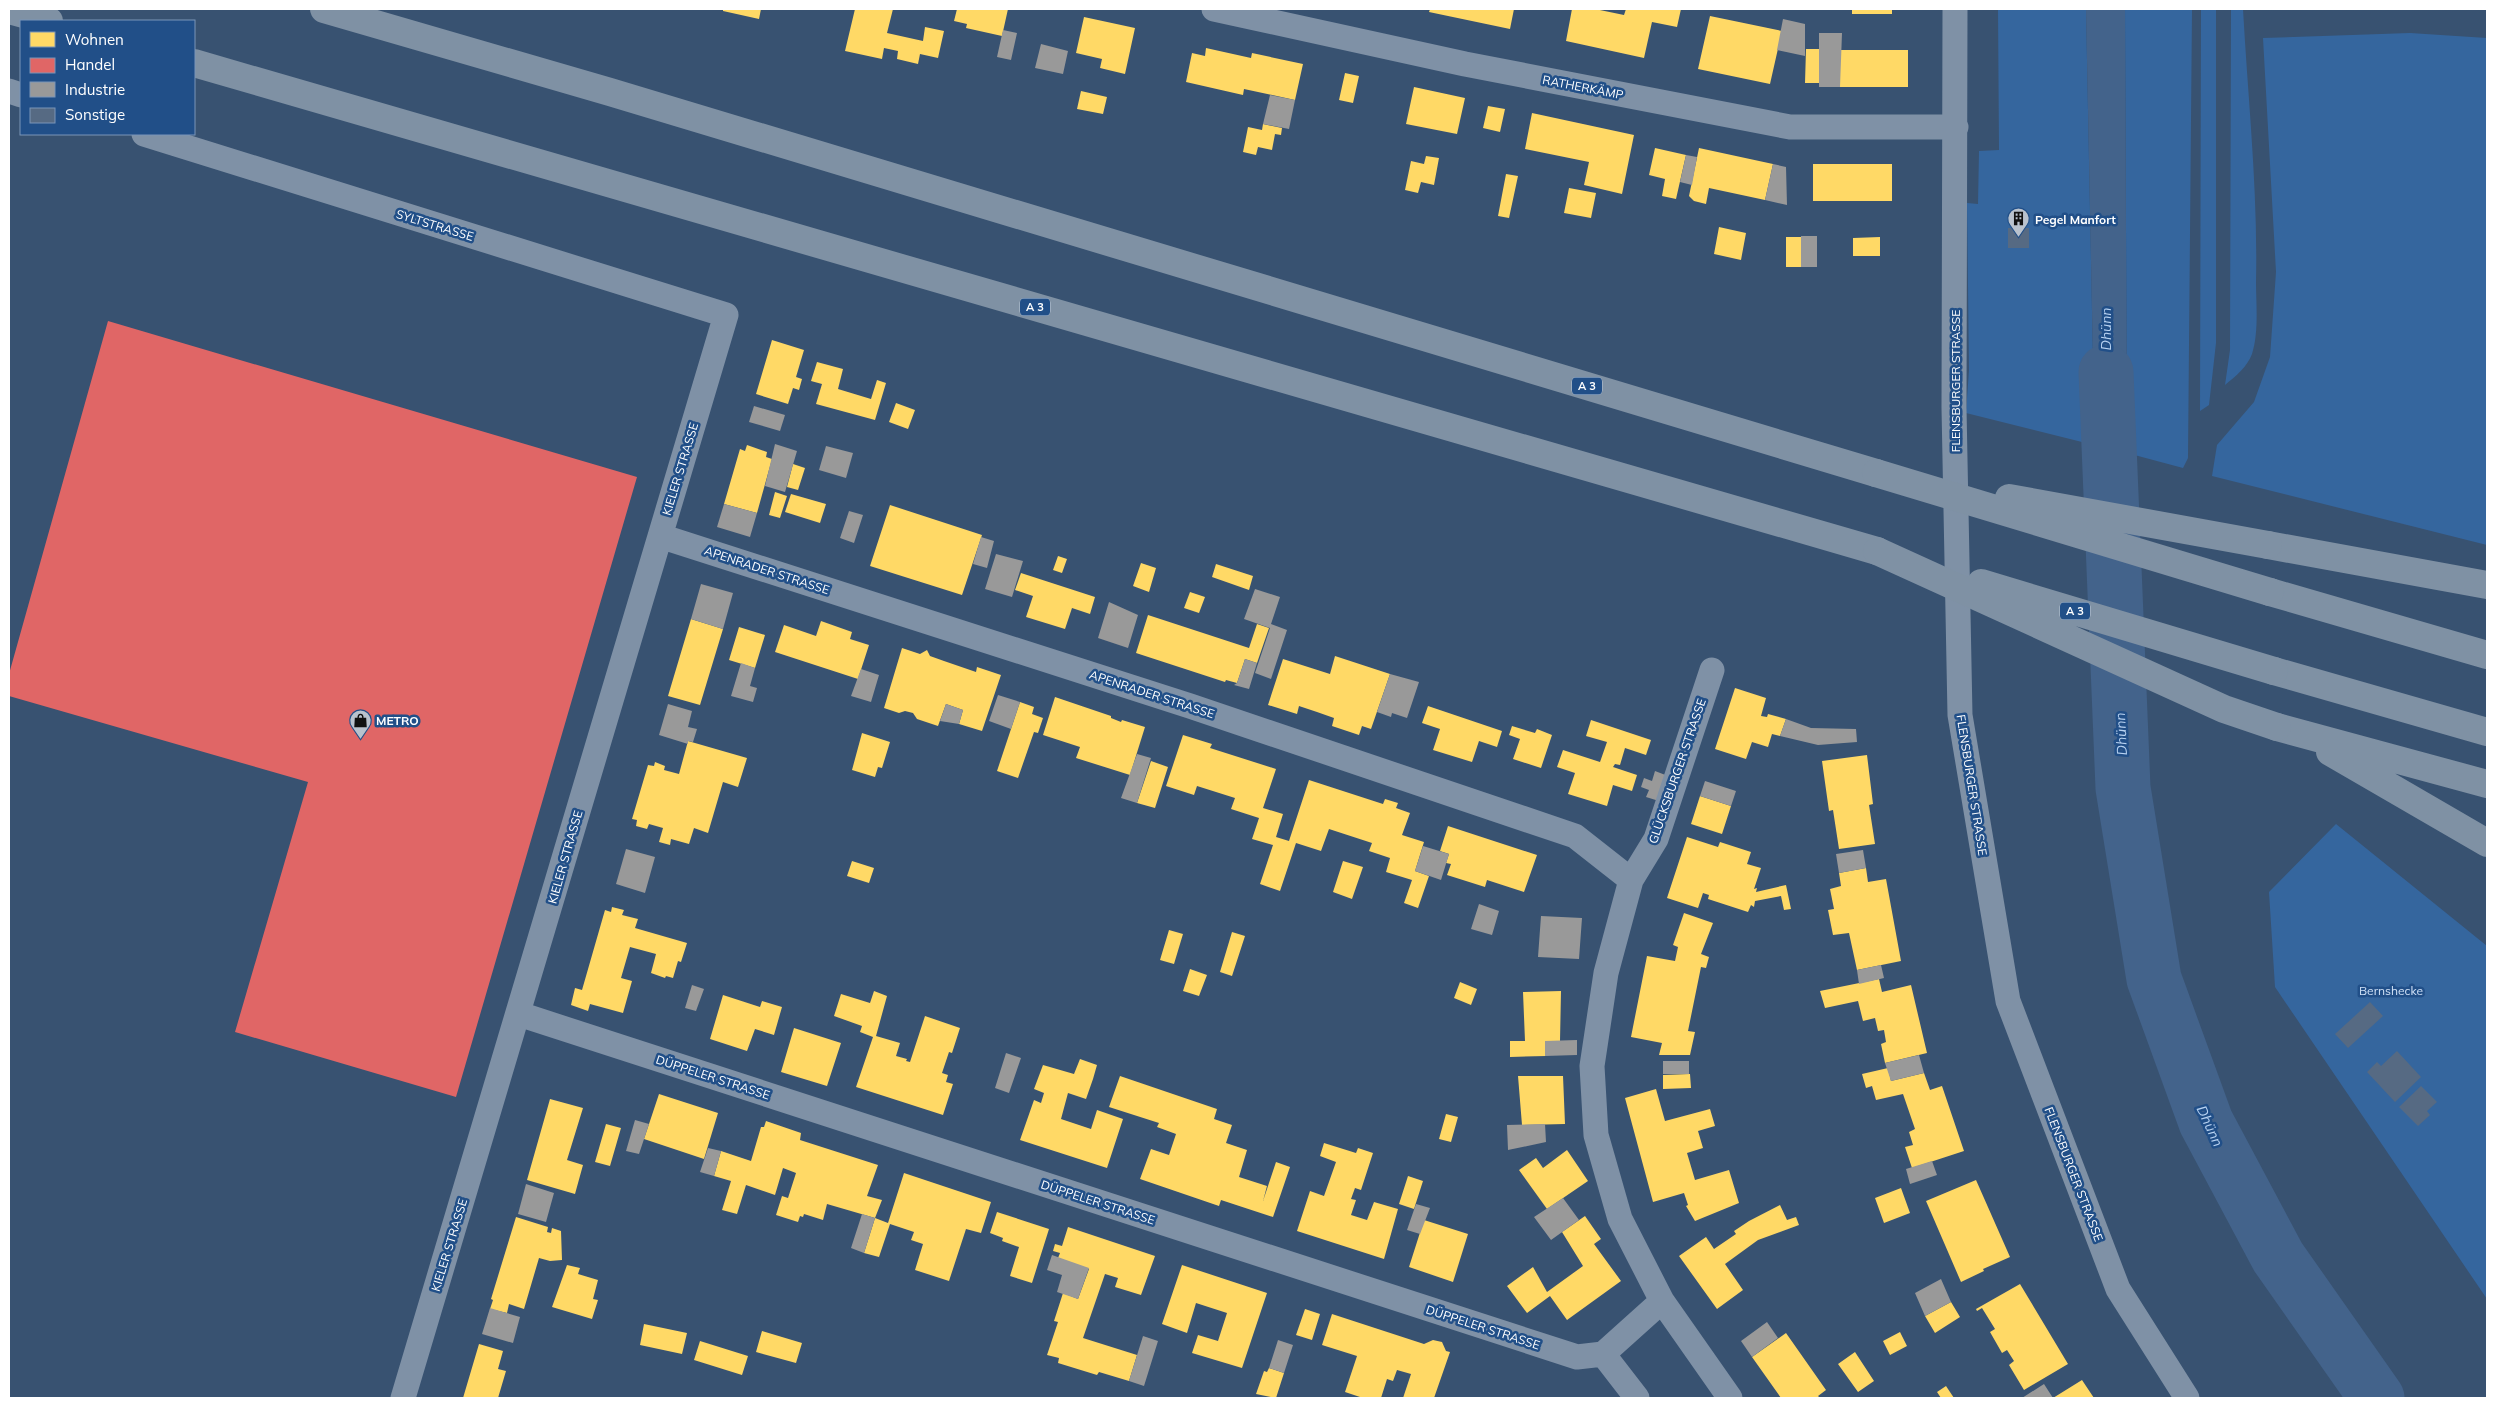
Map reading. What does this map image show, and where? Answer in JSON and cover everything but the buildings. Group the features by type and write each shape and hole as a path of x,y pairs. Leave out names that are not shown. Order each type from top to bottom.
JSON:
{"highway":[{"name":"A 3","path":"324,9 610,92 2270,592 2487,655"},
{"path":"9,10 45,20"},
{"name":"A 3","path":"195,63 1877,551 2274,671 2487,732"},
{"path":"1876,473 2487,585"},
{"path":"1877,551 2224,709 2289,731 2487,784"},
{"path":"2289,731 2487,843"}],"street":[{"name":"RATHERKÄMP","path":"1214,9 1465,64 1790,127 1956,127"},
{"name":"FLENSBURGER STRASSE","path":"1955,9 1954,408 1960,715 2008,1001 2118,1289 2187,1398"},
{"name":"SYLTSTRASSE","path":"147,135 726,315"},
{"name":"KIELER STRASSE","path":"403,1398 726,315"},
{"name":"APENRADER STRASSE","path":"660,536 1180,703 1575,836 1631,880"},
{"name":"GLÜCKSBURGER STRASSE","path":"1712,670 1656,839 1631,880 1606,973 1592,1066 1596,1135 1620,1219 1662,1301 1730,1398"},
{"name":"DÜPPELER STRASSE","path":"518,1014 1576,1356 1603,1354"},
{"path":"1637,1398 1603,1354 1662,1301"}],"green space":[{"path":"1998,9 2086,9 2093,361 2090,444 1966,413 1969,370 1967,203 1978,204 1979,151 1999,150"},
{"path":"2125,9 2192,9 2188,458 2183,468 2127,453"},
{"path":"2201,9 2216,9 2216,343 2209,405 2200,411"},
{"path":"2231,9 2243,9 2254,180 2257,318 2256,337 2250,359 2241,371 2225,385 2230,350"},
{"path":"2410,33 2487,38 2487,545 2212,476 2217,445 2254,402 2270,357 2276,272 2263,38"},
{"name":"Bernshecke","path":"2336,824 2487,946 2487,1299 2275,987 2269,892"}],"water":[{"path":"2086,9 2125,9 2127,453 2090,444 2093,361"}],"waterway":[{"name":"Dhünn","path":"2106,372 2123,788 2154,979 2206,1122 2278,1257 2377,1398"}],"place":[{"name":"Pegel Manfort","path":"2019,238"},
{"name":"METRO","path":"360,739"}]}
